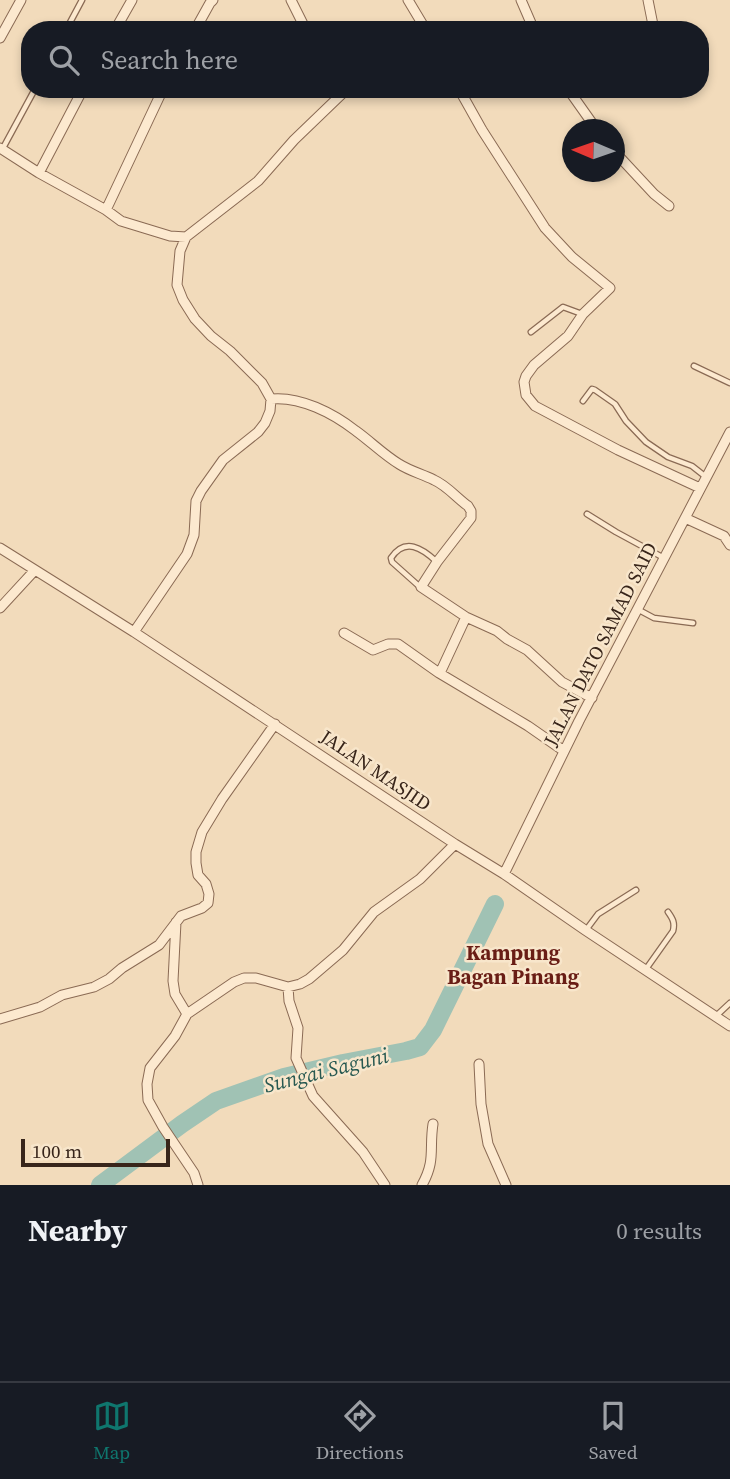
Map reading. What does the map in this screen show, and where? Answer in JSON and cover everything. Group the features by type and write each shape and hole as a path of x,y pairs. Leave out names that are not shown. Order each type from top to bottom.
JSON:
{"street":[{"path":"0,38 21,0"},
{"path":"121,21 132,0"},
{"path":"200,21 214,0"},
{"path":"290,0 301,21"},
{"path":"408,0 421,21"},
{"path":"521,0 530,21"},
{"path":"648,0 652,21"},
{"path":"39,173 78,98"},
{"path":"106,210 159,98"},
{"path":"134,632 187,554 194,535 197,502 201,491 223,460 258,432 270,411 271,399 262,383 211,336 195,319 183,300 177,285 180,251 187,237 258,181 335,98"},
{"path":"464,98 545,228 572,257 610,288 583,314 568,335 534,365 524,382 526,396 535,406 618,450 700,488"},
{"path":"574,98 589,119"},
{"path":"1,148 121,221 170,236 187,237"},
{"path":"625,163 669,206"},
{"path":"271,399 298,401 327,413 352,428 397,463 435,480 468,506 472,513 471,518 421,587 466,617 497,631 527,650 562,682 592,698"},
{"name":"JALAN DATO SAMAD SAID","path":"504,874 564,751 730,432"},
{"path":"685,518 724,536 730,545"},
{"name":"JALAN MASJID","path":"0,548 275,724 730,1026"},
{"path":"0,608 35,570"},
{"path":"440,673 466,617"},
{"path":"344,633 373,650 388,644 398,644 564,751"},
{"path":"0,1019 40,1007 62,995 94,987 109,979 159,945 176,920 208,903 206,884 198,874 196,863 202,832 275,724"},
{"path":"198,1185 194,1173 163,1128 148,1100 150,1068 175,1037 187,1014 244,978 256,978 288,987 300,984 343,950 374,912 420,879 455,844"},
{"path":"176,920 173,981 176,994 187,1014"},
{"path":"159,945 176,952"},
{"path":"288,987 289,1001 298,1028 295,1050 298,1066 313,1096 363,1152 385,1185"},
{"path":"479,1064 481,1104 488,1144 506,1185"},
{"path":"422,1185 432,1162 433,1124"}],"lane":[{"path":"71,21 82,0"},
{"path":"1,148 30,98"},
{"path":"531,332 563,307 583,314"},
{"path":"694,366 730,383"},
{"path":"583,401 592,389 595,390 615,404 626,421 646,442 668,457 692,466 706,477"},
{"path":"587,514 665,558"},
{"path":"421,587 392,562 391,558 402,547 409,546 418,548 437,562"},
{"path":"638,609 652,617 693,623"},
{"path":"586,930 598,914 636,890"},
{"path":"645,970 673,931 674,925 668,912"},
{"path":"716,1017 730,1003"}],"waterway":[{"name":"Sungai Saguni","path":"100,1185 216,1101 284,1077 420,1047 433,1030 495,904"}],"district":[{"name":"Kampung Bagan Pinang","path":"513,964"}]}
